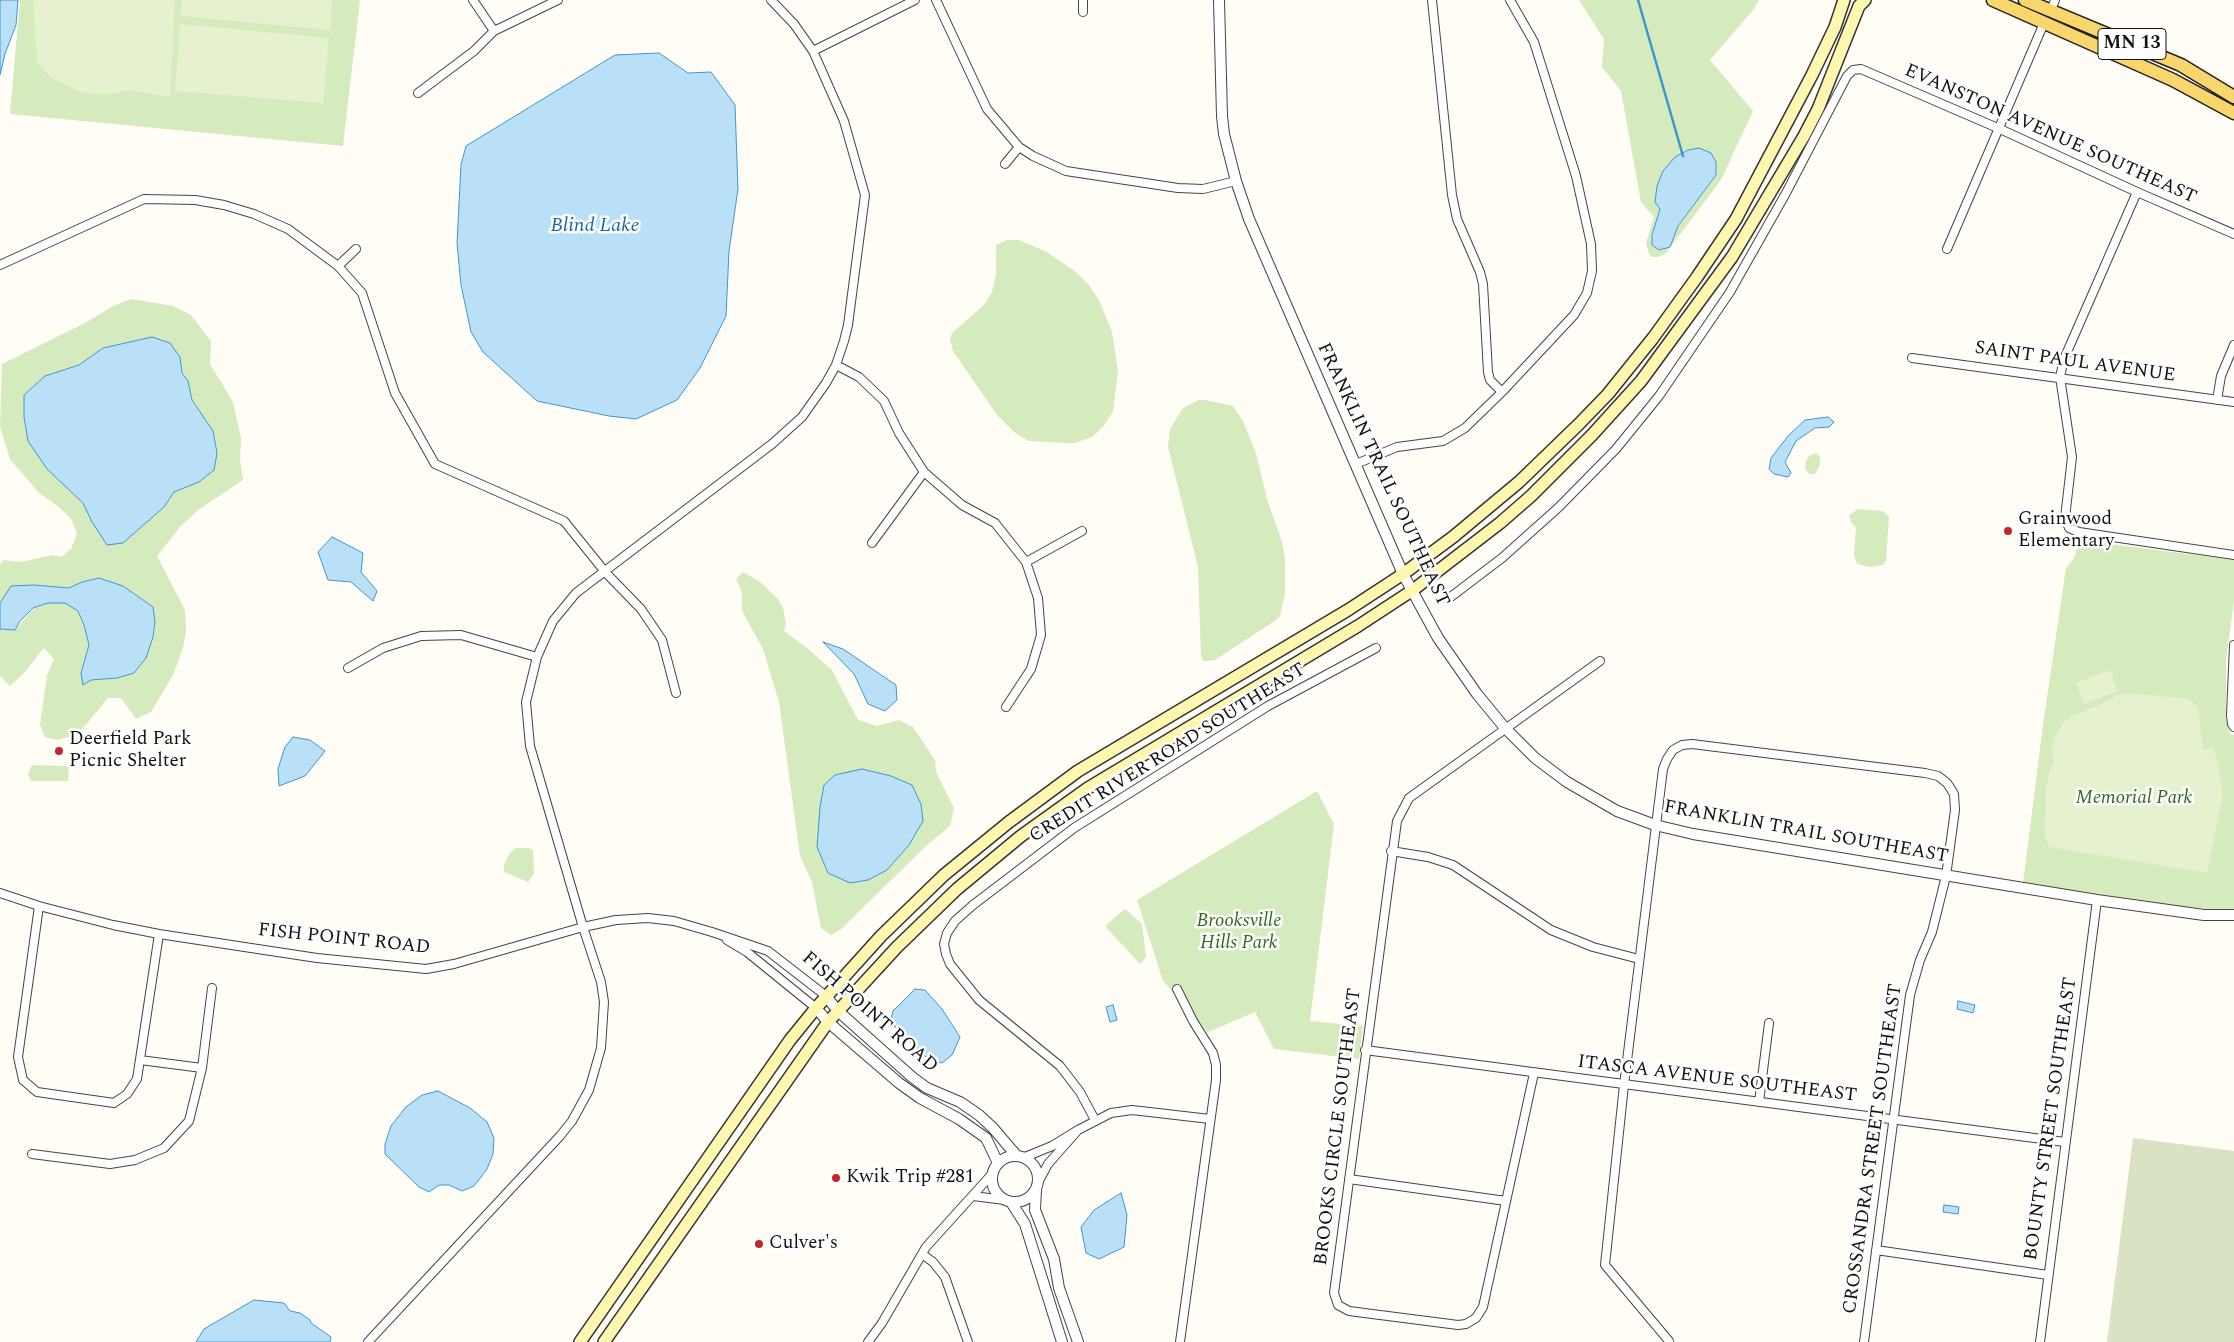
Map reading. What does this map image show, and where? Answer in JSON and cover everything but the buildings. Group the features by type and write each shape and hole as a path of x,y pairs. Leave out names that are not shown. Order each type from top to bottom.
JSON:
{"main road":[{"path":"580,1342 766,1074 816,1008 912,904 976,848 1042,797 1092,762 1348,610 1403,574 1466,526 1549,455 1608,394 1653,338 1712,256 1764,170 1832,35 1844,0"},
{"path":"604,1342 828,1022 926,918 988,862 1028,831 1125,765 1358,626 1413,590 1467,550 1531,496 1592,436 1641,381 1732,256 1804,136 1825,93 1859,6 1865,0"},
{"name":"MN 13","path":"1993,0 2173,80 2234,113"},
{"name":"MN 13","path":"2025,0 2053,5 2181,65 2234,97"}],"street":[{"path":"473,0 494,31"},
{"path":"418,93 474,51 494,31 558,0"},
{"path":"368,1342 560,1136 582,1104 589,1090 601,1048 604,1002 596,962 583,927 530,746 526,702 537,657 553,621 576,593 606,573 787,432 815,401 836,365 848,325 865,195 844,122 813,51 794,24 771,0"},
{"path":"813,51 915,0"},
{"path":"936,0 978,94 996,122 1019,147 1049,165 1066,171 1192,189 1203,189 1236,181"},
{"path":"1083,0 1083,12"},
{"name":"FRANKLIN TRAIL SOUTHEAST","path":"1219,0 1222,116 1228,155 1236,181 1269,266 1403,574 1438,638 1477,694 1505,728 1534,758 1567,782 1617,811 1655,825 1693,834 2097,900 2204,915 2234,915"},
{"path":"1432,0 1452,195 1458,218 1483,284 1490,380 1502,392"},
{"path":"1356,464 1397,447 1443,441 1465,428 1502,392 1574,315 1587,293 1592,271 1591,244 1576,176 1534,42 1510,0"},
{"path":"1947,249 2044,23"},
{"name":"EVANSTON AVENUE SOUTHEAST","path":"1448,599 1502,558 1559,507 1616,449 1659,396 1730,292 1786,192 1847,76 1853,70 1861,69 2234,234"},
{"path":"1006,164 1019,147"},
{"path":"2137,192 2064,359 2060,377 2072,457 2065,518 2069,528 2093,535 2234,555"},
{"path":"0,265 144,199 171,198 224,205 254,214 288,230 338,266 362,293 395,393 435,464 564,521 606,573 641,609 662,640 676,693"},
{"path":"338,266 356,249"},
{"path":"2217,400 2221,376 2234,345"},
{"name":"SAINT PAUL AVENUE","path":"1912,358 2234,402"},
{"path":"836,365 859,377 884,401 899,433 924,472 962,505 995,523 1026,562 1038,598 1041,635 1031,669 1006,707"},
{"path":"872,543 924,472"},
{"path":"1026,562 1082,531"},
{"path":"348,668 383,648 421,636 461,635 537,657"},
{"path":"2234,645 2231,715 2234,727"},
{"name":"CREDIT RIVER ROAD SOUTHEAST","path":"1095,1120 1080,1092 1060,1066 979,1000 950,964 944,944 947,933 955,921 973,905 1074,828 1268,706 1376,648"},
{"name":"BROOKS CIRCLE SOUTHEAST","path":"1534,1074 1483,1307 1476,1318 1458,1326 1350,1311 1338,1305 1334,1293 1396,821 1409,798 1600,661"},
{"name":"CROSSANDRA STREET SOUTHEAST","path":"1655,825 1667,759 1673,750 1692,744 1925,772 1938,776 1947,783 1954,794 1955,810 1946,876 1932,932 1920,960 1910,995 1864,1342"},
{"path":"1655,825 1624,1084 1605,1265 1669,1341"},
{"path":"1391,851 1428,857 1453,865 1551,930 1593,946 1639,959"},
{"name":"FISH POINT ROAD","path":"0,893 39,906 113,925 159,934 317,958 426,969 489,955 583,927 616,920 648,918 674,921 768,951 826,996 838,1011 912,1077 927,1088 960,1102 979,1115 1021,1156"},
{"name":"BOUNTY STREET SOUTHEAST","path":"2040,1342 2097,900"},
{"path":"39,906 18,1056 23,1080 37,1092 114,1102 128,1094 137,1079 159,934"},
{"name":"FISH POINT ROAD","path":"712,932 747,952 816,1008 828,1022 899,1083 920,1098 959,1119 986,1138 998,1163"},
{"path":"32,1154 110,1164 135,1160 164,1148 189,1121 202,1068 212,988"},
{"path":"1177,989 1212,1053 1216,1065 1216,1080 1180,1342"},
{"path":"1759,1102 1769,1023"},
{"name":"ITASCA AVENUE SOUTHEAST","path":"1365,1050 1534,1074 2066,1142"},
{"path":"140,1060 202,1068"},
{"path":"868,1342 882,1323 922,1254 1003,1159 1021,1156 1052,1146 1110,1113 1132,1110 1210,1119"},
{"path":"973,1196 1008,1201 1025,1200 1037,1186 1048,1164 1078,1130"},
{"path":"1021,1156 1036,1167 1035,1210 1054,1259 1058,1288 1078,1342"},
{"path":"992,1174 993,1186 996,1192 1008,1201 1025,1224 1062,1342"},
{"path":"1349,1179 1506,1201"},
{"path":"1876,1250 2048,1274"},
{"path":"922,1254 933,1262 945,1277 968,1342"}],"green space":[{"path":"20,0 360,0 343,146 10,114"},
{"path":"33,0 175,0 170,97 129,90 111,94 92,94 76,90 49,76 37,62"},
{"path":"182,0 332,0 330,30 181,16"},
{"path":"1579,0 1759,0 1753,10 1710,60 1753,111 1721,180 1666,253 1658,257 1652,257 1649,254 1646,243 1654,217 1641,202 1621,91 1602,67 1604,39","holes":["1716,175 1678,226 1670,247 1660,250 1652,245 1652,235 1660,209 1655,202 1657,186"]},
{"path":"180,24 329,38 323,103 175,91"},
{"path":"1007,240 1019,240 1047,252 1076,272 1089,285 1099,300 1112,332 1118,372 1113,411 1104,426 1092,437 1075,443 1029,441 1014,432 997,415 953,351 950,339 952,333 984,305 992,292 996,274 996,245"},
{"path":"131,299 173,306 191,315 211,341 210,364 233,402 241,438 240,460 243,480 198,510 180,527 157,556 185,610 186,631 183,648 173,675 151,712 136,719 121,698 108,698 78,734 58,740 45,737 40,725 47,675 54,659 44,648 24,673 10,686 0,676 0,629 15,630 33,609 48,603 65,603 78,611 84,625 89,645 81,673 91,680 117,678 153,637 155,622 153,607 123,586 82,582 69,588 34,585 0,603 0,565 3,560 22,562 52,555 61,557 71,549 77,534 72,520 59,507 39,493 10,459 0,427 2,364 87,322 113,306","holes":["103,348 180,357 182,374 188,381 192,400 213,431 199,482 174,492 164,507 92,522 83,503 58,372 79,365"]},
{"path":"1199,400 1233,406 1243,421 1256,453 1267,499 1282,542 1285,559 1285,594 1280,616 1215,660 1209,661 1203,661 1201,655 1198,567 1168,447 1170,429 1183,408"},
{"path":"1816,453 1820,457 1820,465 1815,474 1809,474 1805,468 1806,461 1810,455"},
{"path":"1858,509 1883,511 1889,517 1886,560 1883,565 1870,567 1857,564 1854,555 1856,528 1851,522 1849,515"},
{"name":"Memorial Park","path":"2087,541 2234,560 2234,601 2226,660 2226,719 2230,734 2234,735 2234,911 2182,907 2023,883 2043,725 2066,568 2074,558 2078,545"},
{"path":"743,572 760,582 778,599 783,608 786,624 784,631 832,670 858,720 877,726 899,720 913,727 935,760 936,772 954,808 950,826 926,846 840,930 831,935 821,928 812,882 800,856 779,702 763,649 742,611 742,592 736,579","holes":["862,769 891,776 817,847 819,824 835,775"]},
{"path":"2110,670 2118,691 2084,704 2076,683"},
{"path":"2127,693 2188,699 2198,707 2203,749 2214,748 2223,793 2207,873 2049,847 2044,831 2046,790 2049,773 2054,762 2052,749 2056,734 2064,722 2072,716"},
{"path":"32,765 69,766 68,781 31,781 28,774"},
{"name":"Brooksville Hills Park","path":"1317,791 1334,824 1310,1021 1363,1026 1359,1059 1274,1049 1255,1012 1208,1032 1163,981 1137,900"},
{"path":"515,848 529,848 533,850 534,874 528,882 504,872 504,865 509,854"},
{"path":"1125,909 1142,924 1146,957 1140,964 1105,926"},
{"path":"2133,1138 2234,1151 2234,1342 2107,1342"}],"water":[{"path":"0,0 18,0 16,25 5,54 0,75"},
{"name":"Blind Lake","path":"659,53 688,73 711,72 735,105 738,189 729,251 726,316 700,368 677,400 636,419 609,416 537,401 483,352 471,332 461,285 457,243 461,165 466,146 615,55"},
{"path":"1699,148 1711,153 1716,162 1716,175 1678,226 1670,247 1659,250 1652,245 1652,235 1660,209 1655,202 1657,186 1663,171 1675,157 1688,150"},
{"path":"152,337 170,343 180,357 182,373 188,381 192,400 213,431 217,453 214,470 199,482 174,492 164,507 123,543 107,545 92,522 83,503 47,469 28,441 24,417 24,395 45,376 79,365 103,348"},
{"path":"1828,417 1834,422 1829,427 1815,428 1796,441 1785,462 1791,473 1788,477 1774,474 1769,469 1771,458 1788,436 1805,420"},
{"path":"332,537 363,553 361,572 377,591 373,601 351,582 328,580 318,552"},
{"path":"99,578 123,586 153,607 155,622 153,637 146,658 134,673 117,678 91,680 83,685 81,673 89,645 78,611 65,603 48,603 33,608 20,621 15,630 0,629 0,603 11,586 34,585 69,588 82,582"},
{"path":"823,642 843,649 896,685 897,700 885,711 868,704 854,674"},
{"path":"293,737 310,740 325,751 305,776 279,786 278,769 285,747"},
{"path":"862,769 891,776 912,785 921,804 923,821 909,845 887,870 868,880 850,883 828,873 817,847 820,807 824,785 835,775"},
{"path":"915,989 925,990 942,1009 960,1037 952,1055 942,1063 926,1057 890,1022 893,1011"},
{"path":"1958,1001 1975,1005 1973,1013 1957,1009"},
{"path":"1113,1005 1117,1020 1110,1022 1106,1007"},
{"path":"438,1091 470,1108 487,1122 494,1138 493,1154 487,1169 474,1186 462,1191 449,1185 439,1185 429,1192 419,1187 385,1154 385,1144 391,1126 406,1107 422,1095"},
{"path":"1121,1193 1127,1215 1124,1247 1099,1259 1086,1253 1081,1227 1094,1210"},
{"path":"1944,1205 1959,1207 1958,1214 1943,1212"},
{"path":"254,1300 284,1303 290,1311 300,1313 331,1337 330,1342 196,1342 204,1329"}],"waterway":[{"path":"1638,0 1683,156"}],"place":[{"name":"Grainwood Elementary","path":"2008,531"},
{"name":"Deerfield Park Picnic Shelter","path":"59,751"},
{"name":"Kwik Trip #281","path":"836,1178"},
{"name":"Culver's","path":"759,1244"}]}
